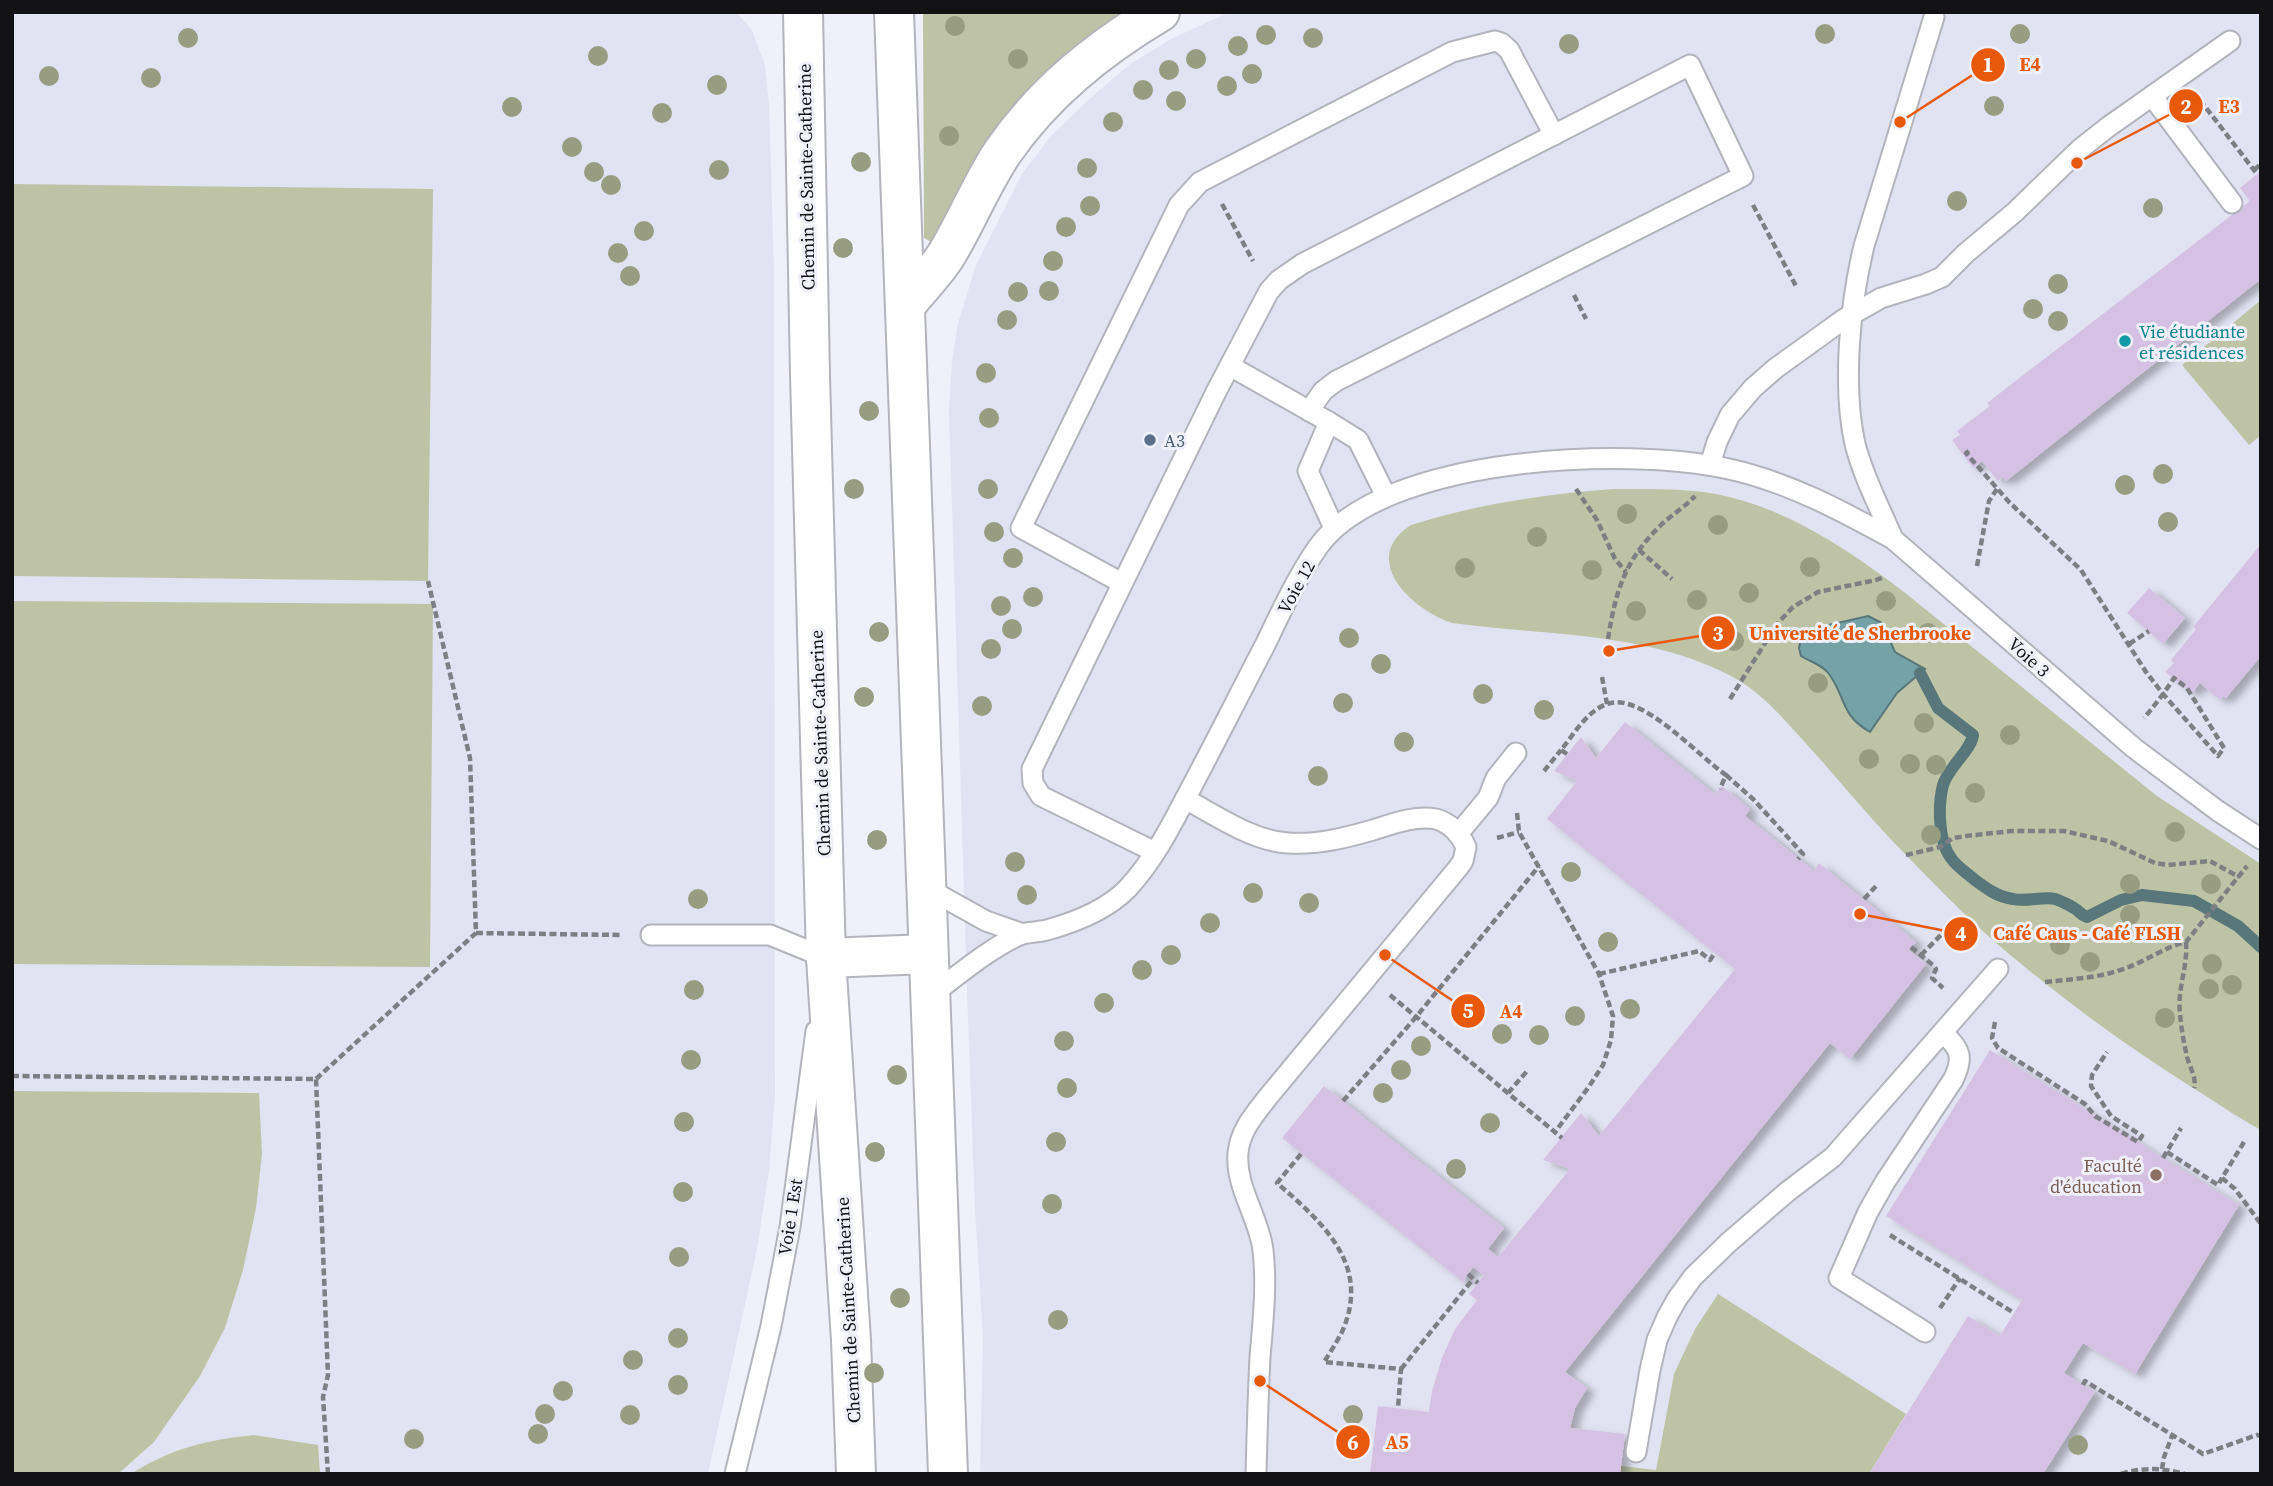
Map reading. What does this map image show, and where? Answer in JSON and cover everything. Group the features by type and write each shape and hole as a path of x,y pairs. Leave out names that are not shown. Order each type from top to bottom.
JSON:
{"main road":[{"name":"Chemin de Sainte-Catherine","path":"803,12 826,958 851,1340 856,1474"},
{"path":"894,12 929,997 949,1472"},
{"path":"905,306 948,253 986,179 1030,116 1084,64 1160,12"},
{"path":"826,958 928,954"}],"lane":[{"path":"1894,539 1855,445 1850,404 1852,314 1864,246 1934,16"},
{"path":"1122,583 1021,528 1179,205 1189,192 1200,182 1452,52 1495,41 1509,50 1554,135"},
{"path":"1710,465 1726,423 1744,398 1776,368 1852,314 1881,298 1926,285 1942,277 2080,149 2230,41"},
{"path":"1155,852 1047,800 1036,790 1031,775 1035,760 1122,583 1269,291 1279,280 1302,264 1690,65 1743,176 1336,382 1323,391 1309,411"},
{"path":"2152,96 2232,203"},
{"path":"1230,366 1358,440 1386,496"},
{"path":"1329,422 1308,471 1334,527"},
{"name":"Voie 12","path":"929,997 975,962 1023,934 1077,920 1107,906 1130,886 1155,852 1185,799 1306,566 1334,527 1353,514 1386,496 1412,487 1463,475 1552,461 1634,458 1710,465"},
{"name":"Voie 3","path":"1710,465 1753,475 1816,498 1894,539 2134,748 2218,811 2261,839"},
{"path":"1458,834 1488,798 1496,778 1516,753"},
{"path":"1185,799 1255,834 1289,843 1321,843 1405,820 1424,818 1441,821 1458,834 1466,848 1458,868 1274,1091 1241,1138 1238,1156 1240,1176 1262,1245 1264,1261 1264,1322 1256,1474"},
{"path":"925,887 986,921 1023,934"},
{"path":"651,935 770,935 826,958"},
{"name":"Voie 1 Est","path":"735,1474 771,1326 790,1227 826,958"},
{"path":"1636,1452 1657,1340 1677,1299 1693,1278 1728,1243 1833,1157 1998,969"},
{"path":"1925,1332 1839,1278 1885,1182 1954,1080 1960,1056 1957,1048 1943,1033"}],"path":[{"path":"2217,122 2255,172 2261,164"},
{"path":"1750,199 1797,288"},
{"path":"1221,203 1255,266"},
{"path":"1573,293 1586,319"},
{"path":"1969,451 1966,453 1997,489 2081,570 2163,694 2218,756 2224,748 2187,688 2174,678 2163,694 2144,719"},
{"path":"1977,566 1989,501 1997,489"},
{"path":"1576,492 1593,514 1615,559 1626,572"},
{"path":"1608,639 1616,597 1639,550 1662,524 1697,492"},
{"path":"1639,550 1672,579"},
{"path":"1730,699 1777,624 1793,607 1818,592 1884,577"},
{"path":"428,581 470,758 476,933"},
{"path":"2129,644 2149,631"},
{"path":"1602,677 1606,704"},
{"path":"1538,779 1586,719 1606,704 1623,703 1642,708 1753,799 1803,854 1798,859"},
{"path":"1561,750 1567,754"},
{"path":"1720,789 1726,775"},
{"path":"1518,808 1519,832 1599,974 1613,1016 1609,1048 1603,1065 1555,1132"},
{"path":"1906,855 1940,847 1954,838 1966,836 2012,831 2064,831 2108,841 2155,863 2210,861 2239,877"},
{"path":"2194,1088 2195,1081 2179,1012 2179,998 2187,964 2186,942 2252,859"},
{"path":"1343,1101 1416,1017 1539,866"},
{"path":"1864,899 1878,884"},
{"path":"1921,955 1950,926"},
{"path":"12,1076 316,1079 476,933 651,935"},
{"path":"2045,982 2107,974 2186,942"},
{"path":"1911,947 1934,966 1936,973"},
{"path":"1599,974 1699,951 1710,960 1715,953"},
{"path":"1999,1014 1992,1031 1994,1044 2034,1074 2085,1104 2095,1116 2138,1142 2142,1136 2111,1116 2091,1086 2090,1079 2107,1052"},
{"path":"1416,1017 1562,1138"},
{"path":"1508,1093 1528,1070"},
{"path":"316,1079 328,1375 323,1396 328,1474"},
{"path":"2107,1124 2111,1116"},
{"path":"2163,1158 2181,1128"},
{"path":"2167,1152 2218,1185 2244,1142"},
{"path":"1301,1153 1277,1183 1326,1230 1338,1246 1348,1269 1350,1296 1347,1313 1342,1332 1324,1362 1401,1369"},
{"path":"2222,1178 2235,1189 2261,1224"},
{"path":"1865,1220 2014,1313"},
{"path":"1398,1408 1401,1369 1476,1281 1468,1274"},
{"path":"2083,1385 2085,1381 2203,1454 2256,1435 2261,1436"},
{"path":"2162,1469 2172,1436"},
{"path":"2121,1474 2138,1469 2162,1469 2185,1474"}],"shaded area":[{"path":"12,12 736,12 752,30 765,65 769,104 774,270 775,1096 769,1171 757,1249 708,1474 12,1474"},
{"path":"1230,12 2261,12 2261,1474 980,1474 983,1338 975,1210 949,411 952,361 958,323 976,265 1022,174 1051,136 1130,64 1173,38"}],"green space":[{"path":"923,12 1124,12 1078,45 1038,82 967,176 931,242 924,238"},
{"path":"12,184 433,189 428,581 12,576"},
{"path":"2261,300 2261,435 2249,445 2182,365"},
{"path":"1614,489 1678,490 1716,494 1767,509 1815,532 1904,592 2157,796 2261,864 2261,1130 2124,1042 2057,993 2000,946 1893,842 1777,712 1741,682 1698,661 1630,643 1452,623 1421,607 1407,595 1390,568 1389,553 1396,538 1411,525 1512,501"},
{"path":"12,601 433,604 430,967 12,964"},
{"path":"12,1091 259,1093 262,1154 256,1208 243,1270 225,1328 200,1376 154,1442 118,1474 12,1474"},
{"path":"1718,1294 1906,1414 1869,1474 1620,1474 1621,1466 1656,1470 1674,1374 1695,1329"},
{"path":"254,1435 318,1445 320,1474 131,1474 160,1458 190,1447"}],"water":[{"path":"1868,616 1882,623 1895,652 1925,669 1897,693 1870,732 1853,719 1826,671 1801,656 1799,648 1801,638 1811,629"}],"building":[{"name":"Vie étudiante et résidences","path":"2261,171 2261,279 2006,481 2003,477 1998,481 1982,461 1973,468 1952,440 1960,435 1957,431 1990,406 1987,403 2250,201 2240,188"},
{"path":"2261,544 2261,656 2226,698 2223,696 2220,700 2200,683 2192,693 2165,672 2174,663 2171,660 2196,629 2193,627"},
{"path":"2149,588 2185,618 2163,644 2127,613"},
{"path":"1625,722 1715,794 1722,786 1750,809 1745,816 1814,871 1819,863 1916,942 1909,950 1926,964 1850,1059 1830,1043 1565,1372 1587,1388 1575,1408 1570,1428 1625,1434 1620,1474 1370,1474 1378,1406 1429,1412 1442,1358 1455,1329 1477,1300 1469,1294 1484,1275 1473,1267 1463,1282 1282,1138 1324,1086 1504,1228 1488,1249 1498,1257 1570,1169 1543,1160 1581,1113 1599,1136 1735,969 1547,819 1577,781 1554,771 1581,737 1596,758"},
{"path":"1990,1050 2239,1205 2135,1374 2083,1343 2064,1373 2095,1392 2043,1474 1869,1474 1968,1316 2000,1336 2022,1300 1886,1216"}],"waterway":[{"path":"1920,673 1938,708 1973,735 1968,747 1946,778 1941,793 1940,812 1941,833 1947,851 1956,864 1975,880 2008,898 2051,898 2087,917 2121,900 2142,895 2194,901 2238,926 2261,947"}],"place":[{"name":"E4","path":"1900,122"},
{"name":"E3","path":"2077,163"},
{"name":"Vie étudiante et résidences","path":"2125,341"},
{"name":"A3","path":"1150,440"},
{"name":"Université de Sherbrooke","path":"1609,651"},
{"name":"Café Caus - Café FLSH","path":"1860,914"},
{"name":"A4","path":"1385,955"},
{"name":"Faculté d'éducation","path":"2156,1175"},
{"name":"A5","path":"1260,1381"}]}
